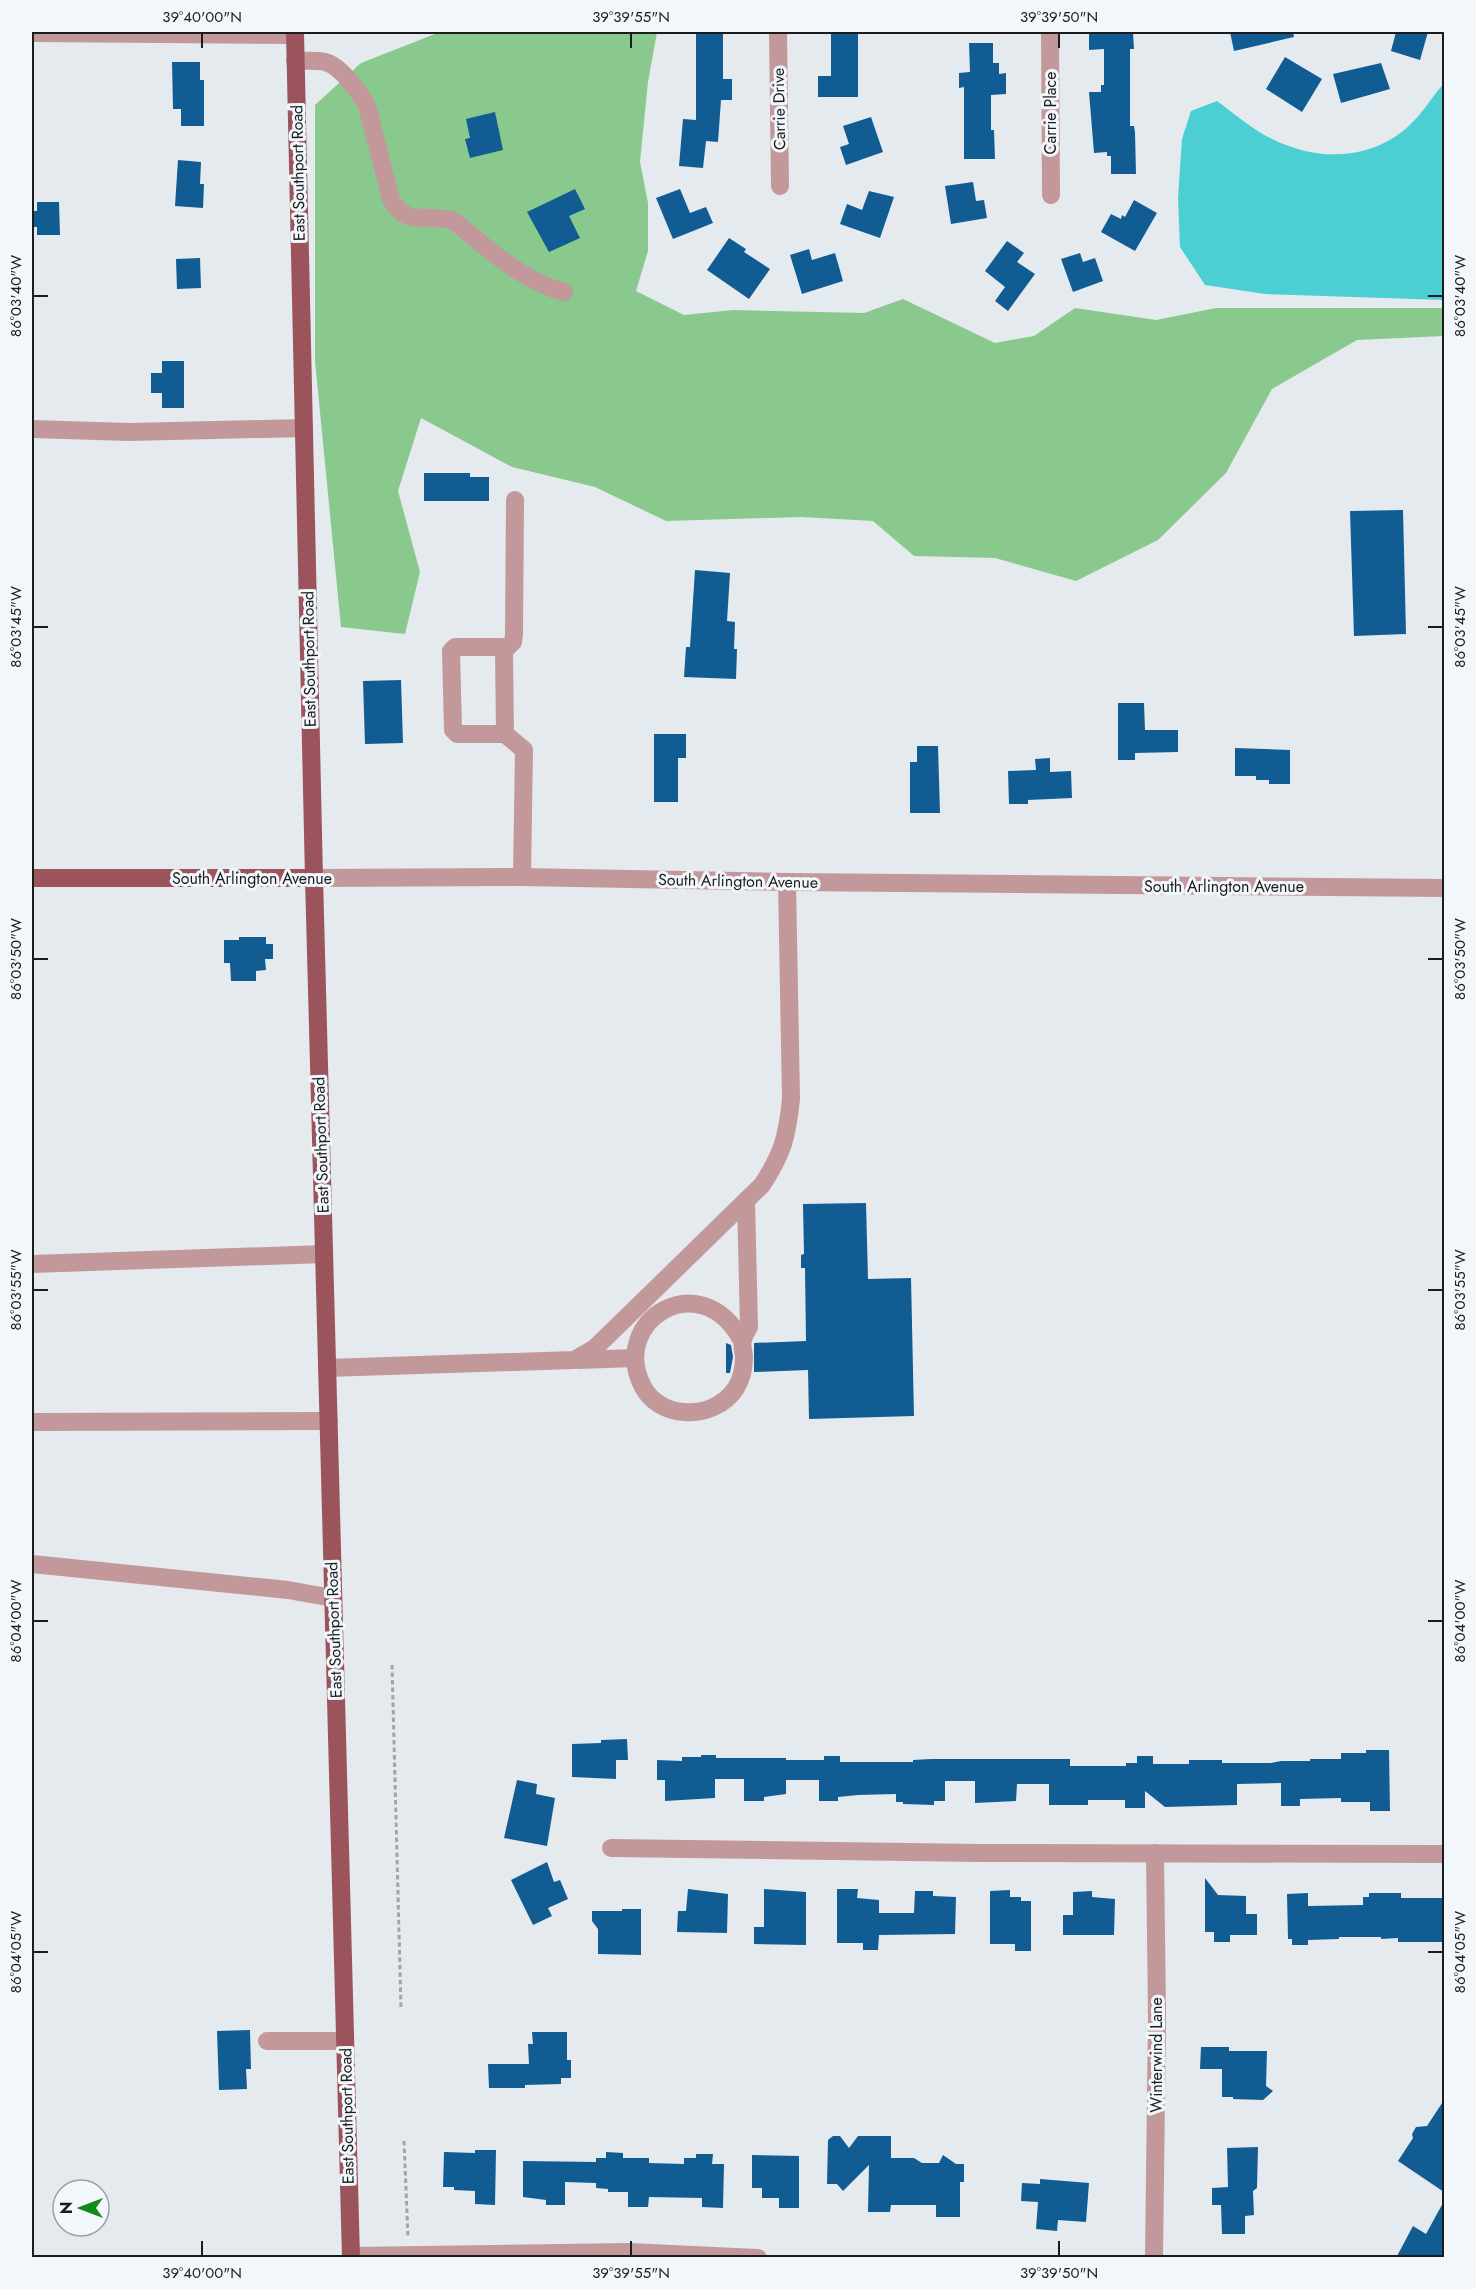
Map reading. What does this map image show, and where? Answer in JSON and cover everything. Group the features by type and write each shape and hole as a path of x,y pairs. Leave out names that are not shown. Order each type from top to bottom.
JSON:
{"main road":[{"name":"East Southport Road","path":"295,33 314,878 351,2257"},
{"name":"South Arlington Avenue","path":"32,878 314,878"}],"street":[{"name":"Carrie Drive","path":"778,32 780,186"},
{"name":"Carrie Place","path":"1050,32 1051,195"},
{"path":"32,33 295,33"},
{"path":"296,61 325,62 335,66 361,95 367,106 396,209 417,219 446,218 454,221 502,261 552,289 564,292"},
{"path":"32,429 129,432 303,428"},
{"path":"504,651 513,642 514,634 515,500"},
{"path":"505,734 504,651 501,647 455,647 451,651 453,730 457,734 505,734 524,750 522,877"},
{"name":"South Arlington Avenue","path":"314,878 522,877 787,882 1444,888"},
{"path":"574,1360 595,1348 762,1185 777,1162 787,1135 791,1099 787,882"},
{"path":"742,1341 749,1327 746,1200"},
{"path":"32,1264 324,1254"},
{"path":"690,1303 706,1306 722,1314 734,1326 742,1341 744,1357 742,1373 735,1388 724,1401 709,1410 693,1413 675,1412 660,1405 646,1392 637,1376 635,1358 637,1341 645,1326 657,1314 673,1306 690,1303"},
{"path":"327,1368 635,1358"},
{"path":"32,1422 328,1421"},
{"path":"32,1564 278,1589 333,1598"},
{"path":"611,1848 1444,1854"},
{"name":"Winterwind Lane","path":"1154,2258 1157,2028 1155,1853"},
{"path":"267,2041 345,2041"},
{"path":"351,2257 628,2252 758,2258"}],"path":[{"path":"392,1665 401,2008"},
{"path":"404,2141 408,2241"}],"green space":[{"path":"440,32 657,32 648,82 640,162 648,203 648,251 636,291 684,315 733,310 864,313 903,299 995,343 1034,336 1075,308 1156,320 1216,308 1444,308 1444,336 1357,340 1272,389 1226,473 1158,540 1076,581 995,558 914,556 873,521 801,517 666,521 595,487 512,467 421,418 398,491 420,572 405,634 341,627 315,361 315,105 361,63"}],"water":[{"path":"1444,83 1444,300 1265,294 1205,285 1180,247 1178,198 1182,139 1191,111 1217,101 1252,127 1290,147 1323,154 1340,154 1373,148 1403,131"}],"building":[{"path":"696,32 723,32 723,79 732,79 732,100 721,100 718,142 706,141 703,168 679,166 683,119 696,120"},
{"path":"831,32 858,32 858,97 818,97 818,76 831,76"},
{"path":"1089,32 1133,32 1134,49 1130,49 1130,126 1134,126 1135,133 1136,174 1111,174 1111,156 1107,156 1107,152 1094,153 1089,92 1101,92 1101,85 1104,85 1104,49 1089,50"},
{"path":"1230,32 1293,32 1294,37 1234,51"},
{"path":"1396,32 1428,32 1420,60 1391,51"},
{"path":"969,43 993,43 993,63 999,63 999,74 1006,73 1006,94 991,95 991,130 994,130 995,159 964,159 964,87 959,88 959,73 970,72"},
{"path":"1285,57 1322,79 1302,112 1266,89"},
{"path":"172,62 200,62 200,80 204,80 204,126 181,126 181,109 173,109"},
{"path":"1381,63 1390,89 1341,103 1333,74"},
{"path":"495,112 503,150 470,158 465,139 470,138 466,119"},
{"path":"871,117 883,152 846,165 840,147 849,144 843,126"},
{"path":"178,160 201,162 200,184 204,184 203,208 175,206"},
{"path":"973,182 976,201 984,200 987,218 951,224 945,186"},
{"path":"575,189 585,209 569,216 580,238 549,252 527,212"},
{"path":"680,189 690,213 706,207 713,223 673,239 656,198"},
{"path":"869,191 894,197 880,238 840,224 847,204 862,210"},
{"path":"1134,200 1157,213 1135,251 1101,232 1111,214 1121,219 1122,215 1125,217"},
{"path":"37,202 59,202 60,235 37,235 37,227 32,227 32,211 37,211"},
{"path":"729,238 746,249 744,252 770,269 749,299 707,270"},
{"path":"1007,241 1024,253 1017,262 1035,274 1008,311 995,301 1005,287 985,271"},
{"path":"809,249 812,260 835,253 843,281 802,294 790,255"},
{"path":"1080,253 1083,262 1095,258 1103,281 1073,292 1061,259"},
{"path":"200,258 201,288 177,289 176,259"},
{"path":"162,361 184,361 184,408 162,408 162,393 151,393 151,373 162,373"},
{"path":"424,473 470,473 470,477 489,477 489,501 424,501"},
{"path":"1403,510 1406,634 1354,636 1350,511"},
{"path":"695,570 730,573 727,621 735,622 736,679 684,677 686,647 690,647"},
{"path":"401,680 403,743 365,744 363,681"},
{"path":"1118,703 1144,703 1145,730 1178,730 1178,752 1135,753 1135,760 1118,760"},
{"path":"654,734 686,734 686,758 678,758 678,802 654,802"},
{"path":"917,746 938,746 940,813 910,813 910,762 917,762"},
{"path":"1235,748 1290,750 1290,784 1269,784 1269,780 1256,780 1256,776 1235,776"},
{"path":"1050,758 1050,772 1071,771 1072,798 1028,800 1028,804 1009,804 1008,771 1036,770 1035,759"},
{"path":"239,937 266,937 266,944 273,944 273,959 265,959 266,970 256,971 256,981 231,981 230,963 224,963 224,940 239,940"},
{"path":"866,1203 868,1279 911,1278 914,1416 809,1419 808,1370 754,1372 754,1343 806,1341 805,1268 801,1268 801,1255 804,1254 803,1204"},
{"path":"726,1343 731,1345 733,1357 730,1373 726,1373"},
{"path":"627,1739 628,1760 616,1760 616,1779 572,1777 572,1744"},
{"path":"1366,1750 1389,1750 1390,1811 1370,1811 1370,1802 1341,1802 1341,1798 1300,1799 1300,1806 1281,1806 1281,1783 1237,1784 1237,1805 1165,1807 1145,1791 1145,1808 1125,1808 1125,1800 1088,1800 1088,1805 1049,1805 1049,1784 1017,1784 1016,1801 975,1803 975,1781 945,1781 945,1801 934,1801 934,1805 896,1802 896,1794 858,1795 838,1797 838,1801 819,1801 819,1780 786,1780 786,1794 764,1797 764,1801 744,1801 744,1779 715,1779 715,1798 665,1801 665,1780 657,1780 657,1760 682,1761 682,1757 701,1757 701,1755 716,1755 716,1758 786,1758 786,1760 824,1760 824,1756 840,1756 840,1762 913,1762 913,1760 931,1759 1070,1759 1070,1766 1126,1766 1126,1763 1137,1763 1137,1756 1153,1756 1153,1764 1189,1764 1189,1760 1271,1763 1341,1759 1341,1753 1366,1753"},
{"path":"517,1780 537,1784 536,1794 555,1798 547,1846 504,1838"},
{"path":"547,1862 554,1882 560,1880 568,1899 548,1908 552,1916 533,1925 511,1880"},
{"path":"1205,1878 1218,1895 1246,1896 1246,1914 1257,1914 1257,1935 1230,1935 1230,1942 1214,1942 1214,1932 1205,1932"},
{"path":"688,1889 728,1894 727,1933 677,1932 678,1911 686,1911"},
{"path":"764,1889 806,1892 806,1945 754,1944 754,1927 764,1927"},
{"path":"837,1889 858,1889 857,1898 879,1900 879,1913 914,1913 915,1891 933,1891 933,1896 956,1897 955,1934 879,1935 878,1950 863,1950 863,1943 837,1943"},
{"path":"1010,1890 1010,1897 1021,1897 1021,1901 1031,1901 1031,1951 1015,1951 1015,1944 990,1944 990,1891"},
{"path":"1092,1891 1092,1897 1115,1899 1114,1935 1063,1935 1063,1915 1073,1915 1073,1892"},
{"path":"1308,1893 1308,1906 1363,1905 1363,1897 1369,1897 1369,1893 1401,1893 1401,1898 1444,1898 1444,1942 1398,1942 1398,1938 1339,1937 1339,1939 1308,1940 1308,1945 1292,1945 1292,1939 1288,1939 1287,1894"},
{"path":"622,1909 641,1909 641,1955 598,1954 598,1929 592,1921 592,1911 622,1911"},
{"path":"250,2030 251,2069 246,2069 247,2089 219,2090 217,2031"},
{"path":"532,2032 567,2032 567,2060 571,2060 571,2078 561,2078 561,2084 525,2085 525,2088 489,2088 488,2064 529,2064 528,2044 533,2044"},
{"path":"1201,2047 1229,2047 1229,2051 1267,2051 1266,2086 1273,2091 1263,2100 1222,2097 1222,2069 1200,2069"},
{"path":"1444,2100 1444,2192 1398,2161 1413,2138 1412,2134 1416,2127 1427,2126"},
{"path":"833,2136 840,2136 849,2148 858,2136 891,2136 891,2158 914,2158 922,2163 939,2163 943,2155 956,2164 964,2164 964,2182 960,2182 960,2217 936,2217 936,2205 891,2205 890,2212 868,2212 869,2165 843,2191 837,2184 827,2184 828,2140"},
{"path":"1258,2147 1257,2188 1253,2191 1254,2215 1245,2216 1245,2234 1222,2234 1221,2205 1212,2205 1212,2188 1228,2187 1227,2148"},
{"path":"475,2150 496,2150 495,2205 475,2204 475,2191 443,2187 444,2152 475,2153"},
{"path":"606,2152 623,2153 623,2158 649,2158 649,2163 684,2164 684,2158 696,2158 696,2154 713,2154 712,2164 724,2164 723,2208 702,2207 702,2198 649,2197 648,2207 628,2207 628,2192 608,2192 608,2189 596,2188 596,2183 565,2182 565,2205 546,2205 546,2200 523,2197 523,2161 596,2162 596,2158 606,2158"},
{"path":"752,2155 799,2156 799,2208 779,2208 779,2198 762,2198 762,2188 752,2188"},
{"path":"1040,2179 1089,2183 1086,2222 1058,2220 1057,2231 1036,2229 1038,2202 1021,2201 1022,2183 1040,2184"},
{"path":"1444,2201 1444,2258 1396,2258 1413,2226 1426,2234"}]}
